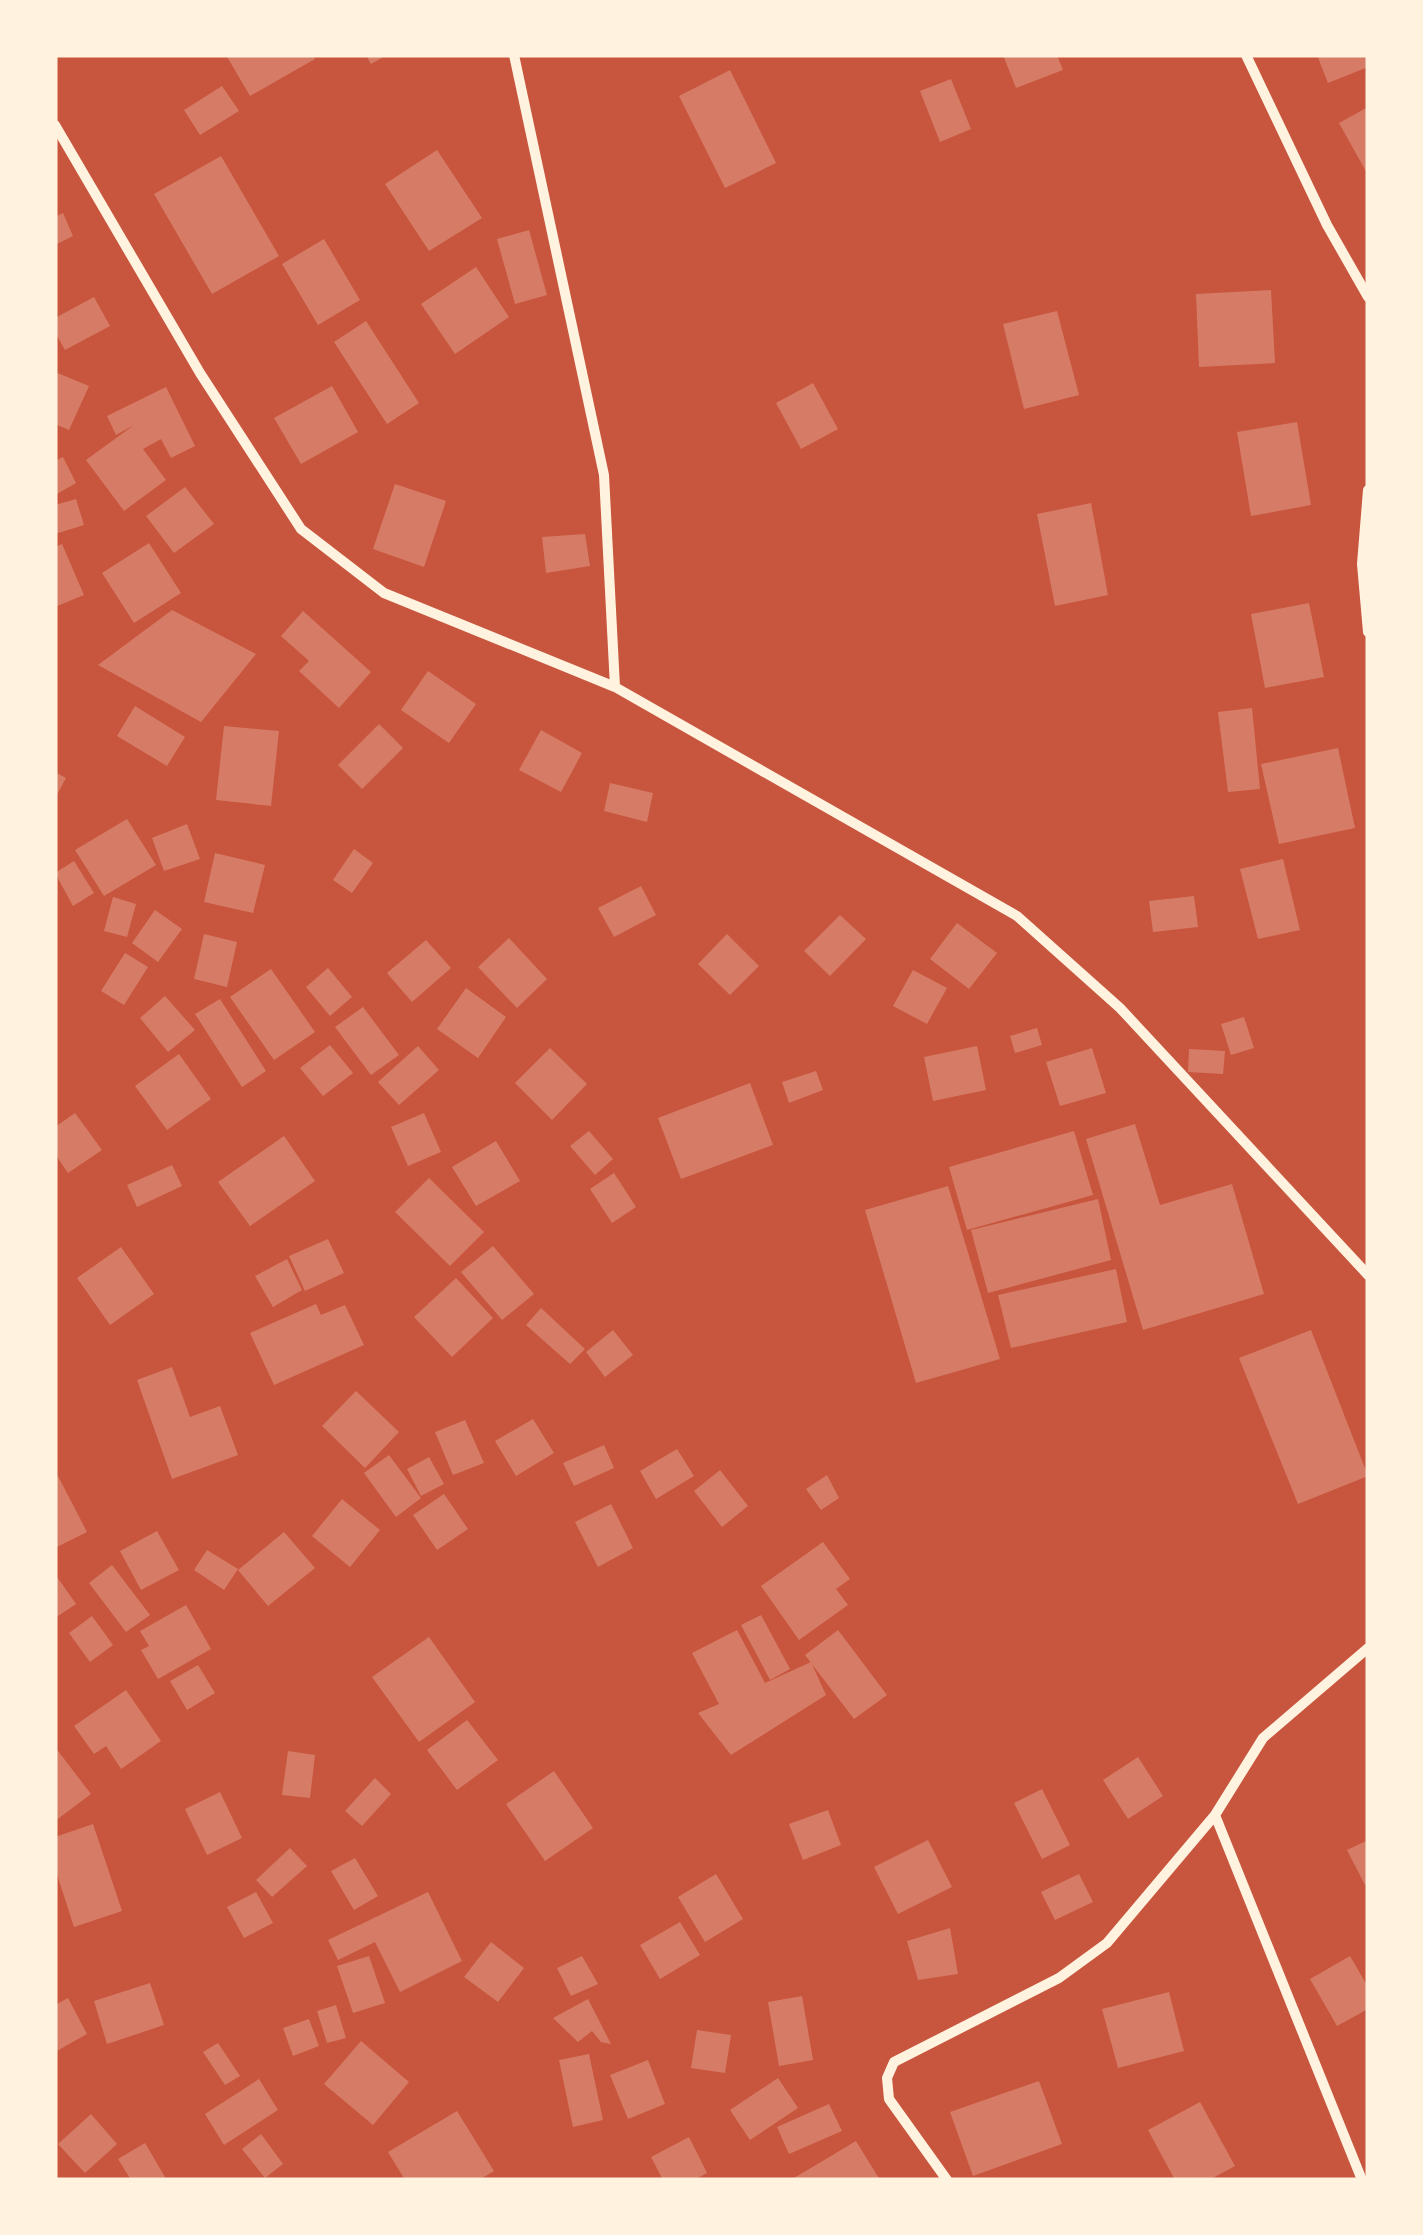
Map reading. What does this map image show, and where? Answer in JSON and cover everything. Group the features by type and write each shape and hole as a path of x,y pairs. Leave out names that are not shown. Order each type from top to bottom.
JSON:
{"street":[{"path":"514,55 604,475 615,687"},
{"path":"1246,55 1327,224 1368,298"},
{"path":"55,125 200,373 301,528 384,593 615,687 1017,916 1120,1008 1368,1275"},
{"path":"1368,490 1362,564 1368,632"},
{"path":"946,2180 889,2099 887,2078 894,2062 1059,1978 1108,1943 1214,1815 1263,1738 1368,1648"},
{"path":"1214,1815 1362,2180"}],"building":[{"path":"226,55 312,55 315,59 250,96"},
{"path":"366,55 387,55 371,64"},
{"path":"1003,55 1057,55 1063,70 1016,88"},
{"path":"1317,55 1368,55 1368,67 1328,83"},
{"path":"730,70 776,163 725,188 679,96"},
{"path":"951,79 971,129 940,142 920,91"},
{"path":"222,86 239,111 200,135 184,110"},
{"path":"1368,107 1368,175 1339,123"},
{"path":"437,150 482,218 429,251 385,184"},
{"path":"221,156 279,256 212,294 154,194"},
{"path":"63,213 73,236 55,245 55,217"},
{"path":"529,230 547,295 515,304 497,239"},
{"path":"324,239 360,300 318,325 282,264"},
{"path":"476,267 509,317 455,354 421,304"},
{"path":"1271,290 1275,363 1199,367 1196,294"},
{"path":"94,297 110,326 65,350 55,332 55,318"},
{"path":"1057,311 1079,395 1024,409 1003,324"},
{"path":"366,321 419,403 387,424 334,342"},
{"path":"55,372 89,386 69,430 55,424"},
{"path":"813,383 838,429 801,449 776,403"},
{"path":"332,386 358,432 301,464 274,418"},
{"path":"166,387 195,446 171,458 161,439 143,449 166,480 124,511 86,460 134,425 116,435 107,416"},
{"path":"1297,422 1311,505 1251,516 1237,432"},
{"path":"63,457 76,483 55,495 55,461"},
{"path":"395,484 446,501 424,567 373,549"},
{"path":"185,487 214,524 174,553 146,516"},
{"path":"76,499 84,525 55,534 55,505"},
{"path":"1091,503 1108,595 1055,606 1037,514"},
{"path":"585,534 590,566 546,573 542,537"},
{"path":"149,543 181,593 134,623 102,573"},
{"path":"62,544 84,595 55,607 55,547"},
{"path":"1309,603 1324,677 1265,688 1251,614"},
{"path":"172,610 256,654 201,722 98,665"},
{"path":"303,611 371,672 339,708 299,671 309,661 281,636"},
{"path":"428,671 476,704 449,743 401,710"},
{"path":"135,706 185,737 167,766 117,736"},
{"path":"1252,708 1260,789 1228,792 1218,712"},
{"path":"379,724 403,748 362,789 338,765"},
{"path":"224,726 279,731 271,806 216,800"},
{"path":"541,730 582,753 561,792 519,770"},
{"path":"1338,748 1355,828 1279,844 1261,764"},
{"path":"55,772 66,778 55,798"},
{"path":"610,783 653,793 647,822 604,811"},
{"path":"127,819 156,865 104,896 75,850"},
{"path":"187,824 200,859 164,871 152,838"},
{"path":"354,849 373,863 352,893 333,880"},
{"path":"215,853 265,865 253,913 204,902"},
{"path":"1283,859 1300,930 1258,939 1240,869"},
{"path":"74,861 94,893 73,906 55,873"},
{"path":"641,886 656,915 614,937 598,908"},
{"path":"1194,896 1198,927 1153,932 1149,901"},
{"path":"113,897 136,904 127,937 104,931"},
{"path":"155,910 182,929 158,962 132,943"},
{"path":"840,915 866,939 830,976 804,951"},
{"path":"957,923 997,953 969,989 930,959"},
{"path":"204,934 237,942 227,987 194,979"},
{"path":"727,934 759,966 730,995 698,964"},
{"path":"509,938 547,979 517,1008 478,967"},
{"path":"426,940 451,968 412,1002 387,973"},
{"path":"125,953 148,967 124,1005 101,991"},
{"path":"328,968 352,997 330,1016 306,987"},
{"path":"271,969 315,1032 274,1060 230,997"},
{"path":"913,970 947,988 927,1024 893,1006"},
{"path":"466,988 506,1017 478,1058 437,1029"},
{"path":"165,996 195,1030 168,1052 140,1018"},
{"path":"220,999 266,1071 242,1087 195,1014"},
{"path":"363,1007 399,1055 371,1075 335,1027"},
{"path":"1244,1017 1254,1048 1231,1055 1221,1024"},
{"path":"1037,1028 1042,1045 1015,1053 1010,1036"},
{"path":"330,1045 353,1073 323,1096 300,1068"},
{"path":"418,1046 439,1070 399,1105 378,1082"},
{"path":"977,1046 986,1090 933,1101 924,1057"},
{"path":"550,1048 587,1084 552,1120 515,1083"},
{"path":"1092,1048 1106,1093 1060,1106 1046,1062"},
{"path":"1189,1049 1225,1051 1223,1074 1188,1072"},
{"path":"179,1054 211,1099 167,1130 135,1086"},
{"path":"816,1071 823,1090 789,1103 782,1082"},
{"path":"750,1083 773,1145 681,1179 658,1118"},
{"path":"75,1113 102,1150 68,1173 55,1154 55,1127"},
{"path":"424,1113 441,1152 408,1166 391,1127"},
{"path":"1135,1124 1160,1205 1232,1184 1264,1294 1143,1330 1086,1139"},
{"path":"589,1131 613,1159 595,1175 570,1146"},
{"path":"1074,1131 1093,1195 967,1230 949,1167"},
{"path":"284,1136 315,1181 250,1226 218,1182"},
{"path":"496,1141 520,1181 476,1206 452,1167"},
{"path":"172,1165 182,1186 137,1207 127,1185"},
{"path":"614,1173 636,1207 612,1223 590,1189"},
{"path":"429,1178 484,1232 450,1266 395,1212"},
{"path":"948,1186 1000,1359 916,1383 865,1210"},
{"path":"1098,1199 1111,1260 988,1293 971,1230"},
{"path":"328,1239 344,1273 305,1291 289,1256"},
{"path":"493,1246 534,1294 502,1320 461,1272"},
{"path":"121,1247 154,1294 110,1325 77,1278"},
{"path":"287,1259 302,1290 273,1307 255,1276"},
{"path":"1116,1269 1127,1322 1011,1348 998,1295"},
{"path":"456,1278 493,1318 452,1357 414,1317"},
{"path":"316,1304 321,1315 345,1305 364,1345 274,1385 250,1333"},
{"path":"541,1308 585,1349 570,1364 526,1325"},
{"path":"613,1330 633,1355 605,1377 586,1352"},
{"path":"1311,1330 1368,1476 1298,1504 1239,1358"},
{"path":"172,1367 190,1417 220,1406 238,1455 172,1479 137,1380"},
{"path":"356,1391 399,1432 365,1468 322,1426"},
{"path":"533,1419 554,1453 516,1476 495,1441"},
{"path":"465,1420 484,1463 453,1475 435,1432"},
{"path":"604,1445 614,1468 574,1486 563,1463"},
{"path":"677,1449 694,1476 656,1499 640,1471"},
{"path":"389,1455 421,1498 396,1517 364,1473"},
{"path":"429,1457 444,1484 421,1496 407,1469"},
{"path":"720,1470 748,1506 722,1527 694,1491"},
{"path":"827,1475 839,1498 821,1510 806,1489"},
{"path":"58,1476 87,1532 55,1548 55,1477"},
{"path":"444,1494 468,1529 437,1550 413,1515"},
{"path":"342,1499 380,1530 350,1567 312,1536"},
{"path":"611,1504 633,1548 598,1567 575,1522"},
{"path":"157,1531 179,1570 141,1590 120,1551"},
{"path":"284,1532 315,1568 268,1606 238,1570"},
{"path":"823,1542 850,1579 836,1589 848,1605 799,1640 761,1586"},
{"path":"207,1550 238,1569 224,1590 194,1570"},
{"path":"112,1565 150,1615 126,1632 89,1583"},
{"path":"55,1574 76,1604 55,1618"},
{"path":"186,1605 211,1649 158,1679 141,1650 149,1646 140,1631"},
{"path":"761,1615 790,1669 770,1680 741,1625"},
{"path":"92,1616 113,1645 90,1662 69,1633"},
{"path":"737,1630 765,1683 811,1662 826,1695 731,1755 698,1713 719,1704 692,1653"},
{"path":"838,1630 887,1695 854,1719 805,1655"},
{"path":"429,1637 475,1702 419,1742 372,1677"},
{"path":"198,1665 215,1693 187,1710 170,1681"},
{"path":"126,1690 161,1741 121,1769 106,1746 94,1754 74,1726"},
{"path":"467,1720 498,1760 457,1790 427,1750"},
{"path":"55,1747 91,1794 55,1821"},
{"path":"288,1751 315,1755 310,1798 282,1795"},
{"path":"1138,1757 1163,1796 1128,1819 1103,1780"},
{"path":"554,1771 593,1828 545,1861 506,1804"},
{"path":"375,1778 391,1794 362,1826 345,1811"},
{"path":"1042,1789 1070,1845 1042,1859 1014,1803"},
{"path":"220,1792 242,1838 207,1855 185,1809"},
{"path":"828,1810 841,1845 803,1860 789,1824"},
{"path":"93,1824 122,1911 74,1927 55,1868 55,1837"},
{"path":"928,1840 952,1887 898,1914 874,1867"},
{"path":"1368,1840 1368,1883 1365,1885 1347,1850"},
{"path":"290,1848 307,1866 272,1897 256,1880"},
{"path":"355,1858 378,1896 354,1910 331,1871"},
{"path":"716,1874 743,1919 705,1942 678,1897"},
{"path":"1079,1874 1093,1902 1055,1920 1041,1892"},
{"path":"256,1892 273,1923 244,1938 227,1907"},
{"path":"428,1892 462,1961 400,1992 375,1942 338,1960 328,1940"},
{"path":"680,1922 700,1955 660,1979 640,1945"},
{"path":"950,1928 958,1974 918,1980 907,1941"},
{"path":"491,1942 524,1968 498,2002 464,1977"},
{"path":"369,1956 385,2003 353,2013 337,1966"},
{"path":"582,1956 598,1984 571,1996 557,1968"},
{"path":"1350,1956 1368,1987 1368,2009 1337,2026 1310,1979"},
{"path":"150,1983 164,2025 107,2044 94,2001"},
{"path":"1169,1992 1184,2051 1118,2068 1102,2009"},
{"path":"802,1996 813,2060 779,2066 768,2002"},
{"path":"68,1998 87,2034 55,2052 55,2005"},
{"path":"588,1999 611,2044 601,2042 592,2031 578,2042 553,2018"},
{"path":"336,2005 346,2038 327,2043 317,2011"},
{"path":"309,2019 319,2046 293,2056 283,2028"},
{"path":"697,2030 731,2035 725,2073 691,2068"},
{"path":"361,2041 409,2082 373,2125 324,2084"},
{"path":"218,2043 240,2076 225,2085 203,2052"},
{"path":"589,2054 603,2120 573,2127 559,2060"},
{"path":"648,2060 665,2104 628,2119 610,2075"},
{"path":"778,2078 798,2108 750,2140 730,2110"},
{"path":"259,2079 278,2110 224,2145 205,2114"},
{"path":"1039,2081 1062,2144 973,2176 950,2112"},
{"path":"1200,2102 1235,2166 1209,2180 1175,2180 1148,2130"},
{"path":"829,2104 842,2131 789,2154 777,2127"},
{"path":"457,2111 494,2171 479,2180 405,2180 388,2152"},
{"path":"91,2114 117,2144 85,2173 58,2144"},
{"path":"261,2134 283,2164 265,2178 242,2149"},
{"path":"689,2137 707,2173 694,2180 663,2180 651,2157"},
{"path":"856,2141 880,2180 795,2180 794,2178"},
{"path":"145,2143 165,2177 160,2180 131,2180 118,2159"}]}
